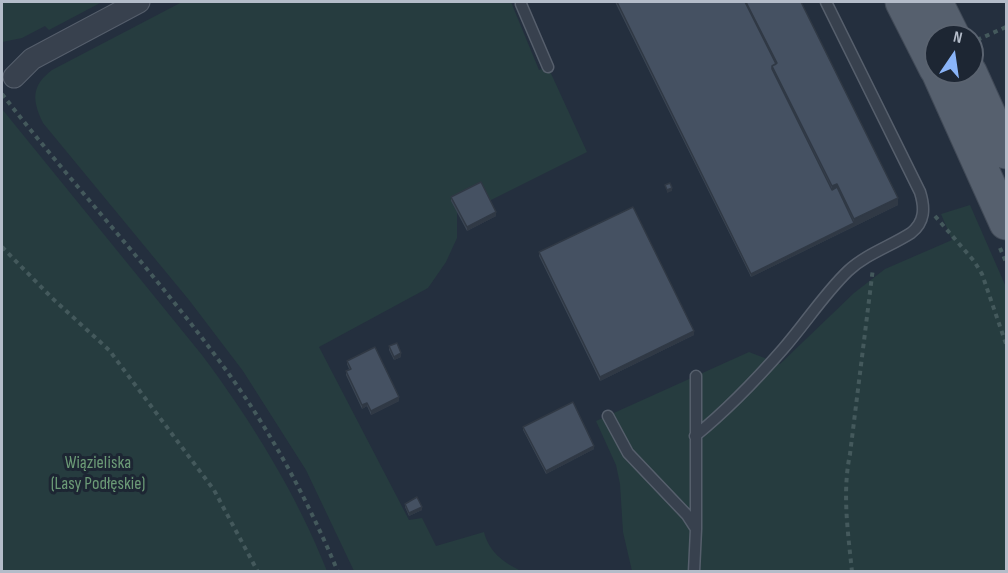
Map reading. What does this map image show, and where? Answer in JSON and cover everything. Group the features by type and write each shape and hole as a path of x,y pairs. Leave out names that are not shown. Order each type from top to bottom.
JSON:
{"main road":[{"path":"902,2 924,45"},
{"path":"936,2 954,24"},
{"path":"943,84 1006,223"},
{"path":"975,84 1006,152"}],"street":[{"path":"8,85 32,59 139,2"}],"lane":[{"path":"522,2 548,67"},
{"path":"695,436 718,417 782,351 849,270 917,228 923,218 924,204 920,192 826,2"},
{"path":"694,572 696,376"},
{"path":"608,416 628,453 687,515 696,529"}],"path":[{"path":"984,33 1006,27"},
{"path":"8,85 232,378 276,446 313,513 338,572"},
{"path":"924,204 974,261 982,274 1006,344"},
{"path":"2,247 52,298 109,350 214,490 258,572"},
{"path":"852,572 845,500 846,476 875,252"}],"green space":[{"path":"2,2 102,2 49,30 45,26 22,38 2,42"},
{"path":"182,2 511,2 539,70 548,67 587,152 489,201 452,201 457,211 457,238 446,262 428,288 319,347 409,520 422,518 436,546 484,532 493,551 508,564 521,571 354,571 306,470 243,371 189,300 43,123 35,100 37,88 45,76 52,70"},
{"name":"Wiązieliska (Lasy Podłęskie)","path":"2,109 220,380 272,459 315,542 327,571 2,571"},
{"path":"970,205 1006,287 1006,571 632,571 623,532 620,484 616,465 596,421 749,352 780,364 854,293 885,269 952,240 941,214"}],"building":[{"path":"617,2 745,2 776,64 772,66 772,69 832,190 837,187 854,223 751,274"},
{"path":"746,2 801,2 898,198 854,219 837,184 832,186 772,66 777,63"},
{"path":"481,182 496,212 467,227 451,197"},
{"path":"670,183 672,188 667,190 665,185"},
{"path":"633,207 694,331 600,377 539,252"},
{"path":"397,343 401,353 394,357 389,346"},
{"path":"375,347 399,397 371,411 367,403 362,405 346,371 351,369 347,361"},
{"path":"573,402 594,446 546,471 523,427"},
{"path":"417,497 422,507 409,513 405,504"}]}
